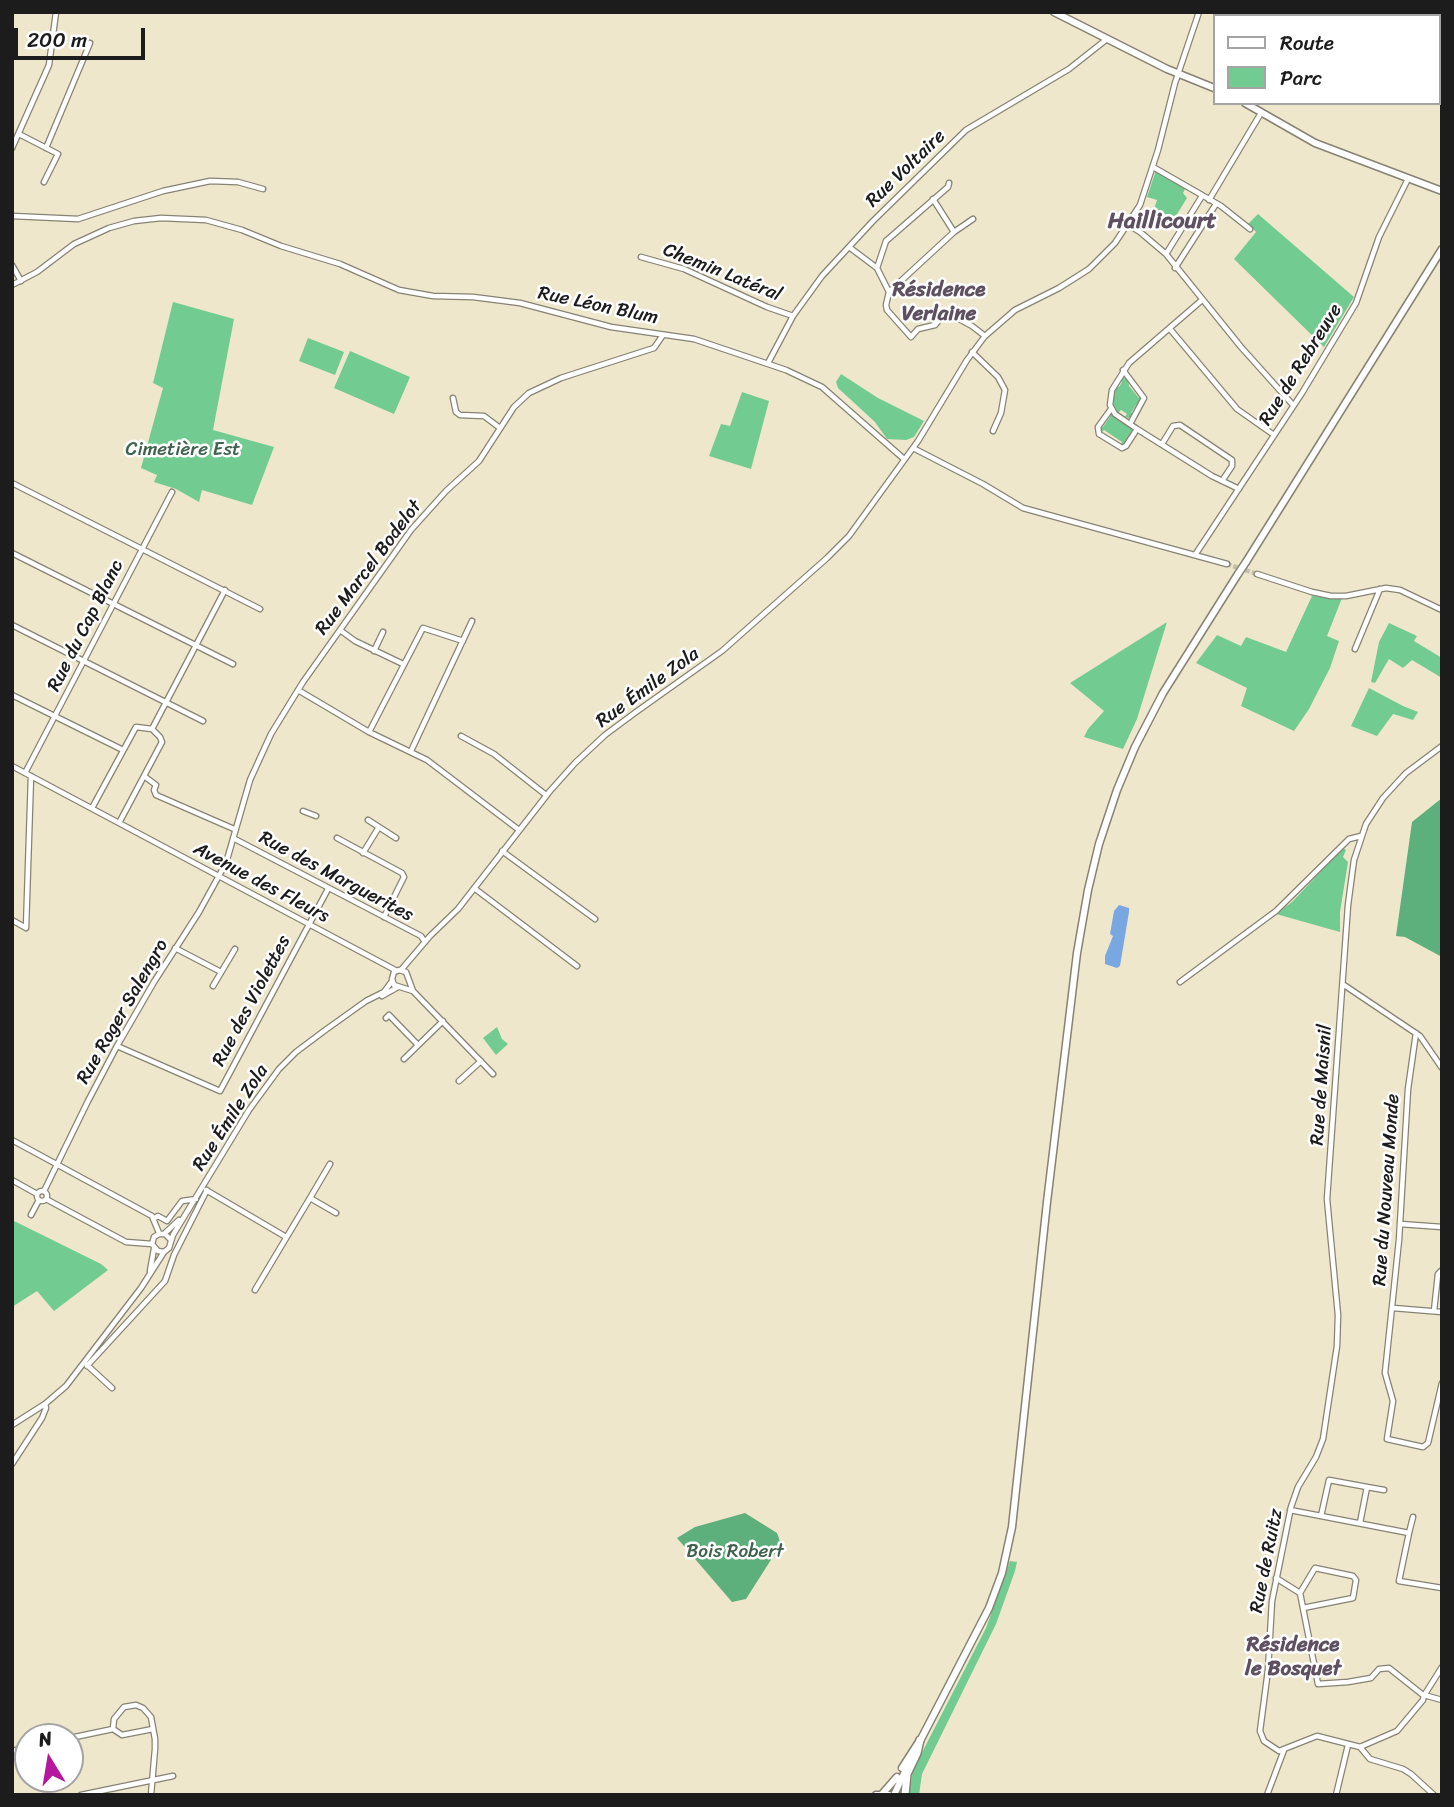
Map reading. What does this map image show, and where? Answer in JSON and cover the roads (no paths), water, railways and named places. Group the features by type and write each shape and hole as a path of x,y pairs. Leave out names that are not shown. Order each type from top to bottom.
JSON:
{"highway":[{"path":"905,1795 908,1774 920,1740"}],"main road":[{"path":"1054,12 1178,74 1212,87"},
{"path":"1248,105 1315,144 1442,191"},
{"path":"885,1794 920,1740 989,1608 1002,1573 1012,1527 1077,953 1099,844 1117,790 1135,747 1163,693 1442,249"},
{"path":"885,1794 920,1740"}],"street":[{"path":"12,148 49,65 57,12"},
{"name":"Rue Émile Zola","path":"397,971 410,961 458,909 575,763 605,735 722,651 849,536 913,448 972,352 985,336 1015,310 1059,288 1105,255 1129,225 1140,205 1199,12"},
{"name":"Rue Voltaire","path":"768,363 793,316 822,276 966,130 1069,69 1107,39"},
{"path":"46,148 90,43"},
{"path":"1209,200 1261,113"},
{"path":"19,134 58,154 44,182"},
{"path":"1153,167 1232,213 1250,229"},
{"name":"Rue de Rebreuve","path":"1195,555 1240,489 1356,303 1378,237 1408,178"},
{"path":"12,216 78,219 163,191 210,181 238,182 263,189"},
{"path":"877,268 886,241 948,187 948,183"},
{"path":"1166,254 1202,196"},
{"path":"933,200 954,232"},
{"path":"1175,268 1216,204"},
{"name":"Rue Léon Blum","path":"12,285 74,244 108,228 134,221 177,218 206,220 340,264 398,290 433,296 503,300 611,327 694,339 768,363 801,375 822,387 904,459"},
{"path":"973,219 954,232 889,292 886,305 887,310 911,337 918,330 934,325 948,313 985,336"},
{"path":"1129,225 1166,254 1175,268 1293,405"},
{"path":"849,247 877,268 889,292"},
{"name":"Chemin Latéral","path":"641,257 684,269 793,316"},
{"path":"12,265 21,281"},
{"path":"1202,300 1123,370 1109,398 1111,409 1137,429 1222,481 1240,489"},
{"path":"1170,328 1237,409 1273,435"},
{"name":"Rue Marcel Bodelot","path":"219,876 226,863 234,829 261,752 298,690 411,530 446,491 479,461 516,404 545,384 654,348 663,335"},
{"path":"972,352 998,377 1005,390 1001,413 993,431"},
{"path":"1123,370 1144,398 1130,424"},
{"path":"453,398 456,411 460,415 484,416 500,428"},
{"path":"1111,409 1098,426 1099,434 1122,448 1137,429"},
{"path":"1162,444 1173,426 1180,425 1232,460 1232,466 1222,481"},
{"path":"913,448 1023,508 1227,564"},
{"path":"12,483 260,609"},
{"name":"Rue du Cap Blanc","path":"28,774 54,717 172,492"},
{"path":"12,553 233,664"},
{"path":"1257,574 1312,593 1331,596 1380,589 1408,592 1442,610"},
{"path":"1355,649 1380,589"},
{"path":"152,729 225,590"},
{"path":"411,751 472,621"},
{"path":"12,625 204,721"},
{"path":"369,732 422,628 463,641"},
{"path":"340,630 373,651 403,664"},
{"path":"373,651 383,632"},
{"path":"298,690 369,732 435,765 519,831"},
{"path":"12,695 123,750"},
{"path":"92,808 136,727 152,729 162,742 119,823"},
{"path":"461,736 494,754 547,795"},
{"name":"Rue de Maisnil","path":"1316,1457 1322,1438 1337,1346 1338,1315 1327,1199 1354,860 1375,808 1406,773 1442,746"},
{"name":"Avenue des Fleurs","path":"12,766 397,971"},
{"path":"12,920 26,928 28,774"},
{"path":"144,776 156,785 156,795 234,829"},
{"path":"303,811 316,816"},
{"path":"368,820 396,838"},
{"path":"363,853 379,827"},
{"path":"1180,982 1276,911 1349,839 1362,836"},
{"name":"Rue des Marguerites","path":"233,838 421,936 425,942"},
{"path":"337,838 402,873 404,877 384,917"},
{"path":"502,851 595,919"},
{"name":"Rue Roger Salengro","path":"44,1191 117,1046 219,876"},
{"path":"474,888 577,966"},
{"name":"Rue des Violettes","path":"117,1046 220,1091 328,889"},
{"path":"175,948 222,972"},
{"path":"214,986 236,949"},
{"name":"Rue Émile Zola","path":"408,977 410,961"},
{"path":"413,991 408,977 397,971 392,981 413,991 493,1074"},
{"path":"401,986 408,977"},
{"name":"Rue Émile Zola","path":"187,1212 205,1189 249,1110 279,1069 324,1031 389,988 392,981"},
{"path":"1343,984 1350,985 1416,1033 1442,1068"},
{"name":"Rue Émile Zola","path":"374,998 401,986"},
{"path":"386,1018 389,1015 418,1045"},
{"path":"404,1059 443,1021"},
{"name":"Rue du Nouveau Monde","path":"1416,1033 1409,1079 1400,1224 1385,1373 1393,1401 1387,1439 1423,1447 1428,1443 1442,1383"},
{"path":"459,1081 481,1061"},
{"path":"12,1140 153,1219 162,1234 178,1249"},
{"path":"255,1290 330,1164"},
{"path":"12,1180 37,1194 39,1200 32,1216"},
{"path":"85,1364 121,1331 167,1276 205,1189 286,1238"},
{"path":"37,1194 44,1191 46,1199"},
{"path":"310,1198 336,1213"},
{"path":"39,1200 46,1199 127,1242 153,1246 164,1252"},
{"path":"153,1219 158,1216 167,1221 182,1201 196,1199"},
{"path":"149,1275 154,1237 162,1234 187,1212"},
{"path":"12,1425 45,1404 66,1386 85,1364 149,1275 187,1212"},
{"path":"1400,1224 1442,1227"},
{"path":"1434,1311 1442,1270"},
{"path":"1393,1308 1442,1312"},
{"path":"85,1364 112,1388"},
{"path":"12,1464 45,1412 45,1404"},
{"path":"25,1417 30,1418 36,1427"},
{"name":"Rue de Ruitz","path":"1281,1752 1264,1741 1260,1731 1268,1670 1269,1623 1290,1510 1298,1487 1316,1457"},
{"path":"1321,1516 1329,1480 1384,1490"},
{"path":"1360,1524 1367,1487"},
{"path":"1290,1510 1409,1533"},
{"path":"1413,1517 1399,1581 1442,1588"},
{"path":"1303,1608 1353,1598 1356,1580 1353,1576 1315,1568 1300,1593 1318,1684 1371,1678 1380,1669 1389,1668 1424,1697 1442,1700"},
{"path":"1276,1578 1300,1593"},
{"path":"1267,1795 1281,1752 1317,1735 1360,1747 1397,1731 1424,1697 1442,1667"},
{"path":"113,1729 114,1719 124,1707 136,1704 148,1712 155,1749 151,1795"},
{"path":"84,1735 113,1729 122,1735 153,1729"},
{"path":"1336,1795 1348,1745"},
{"path":"1360,1747 1370,1759 1411,1774 1434,1795"},
{"path":"81,1795 173,1776"}],"water":[{"path":"1119,905 1129,908 1129,912 1120,966 1117,968 1105,964 1105,956 1113,936 1110,934 1114,911"}],"tunnel":[{"path":"1227,564 1257,574"}],"district":[{"name":"Haillicourt","path":"1162,222"},
{"name":"Résidence Verlaine","path":"939,303"},
{"name":"Résidence le Bosquet","path":"1293,1658"}],"park label":[{"name":"Cimetière Est","path":"183,450"},
{"name":"Bois Robert","path":"735,1552"}]}
